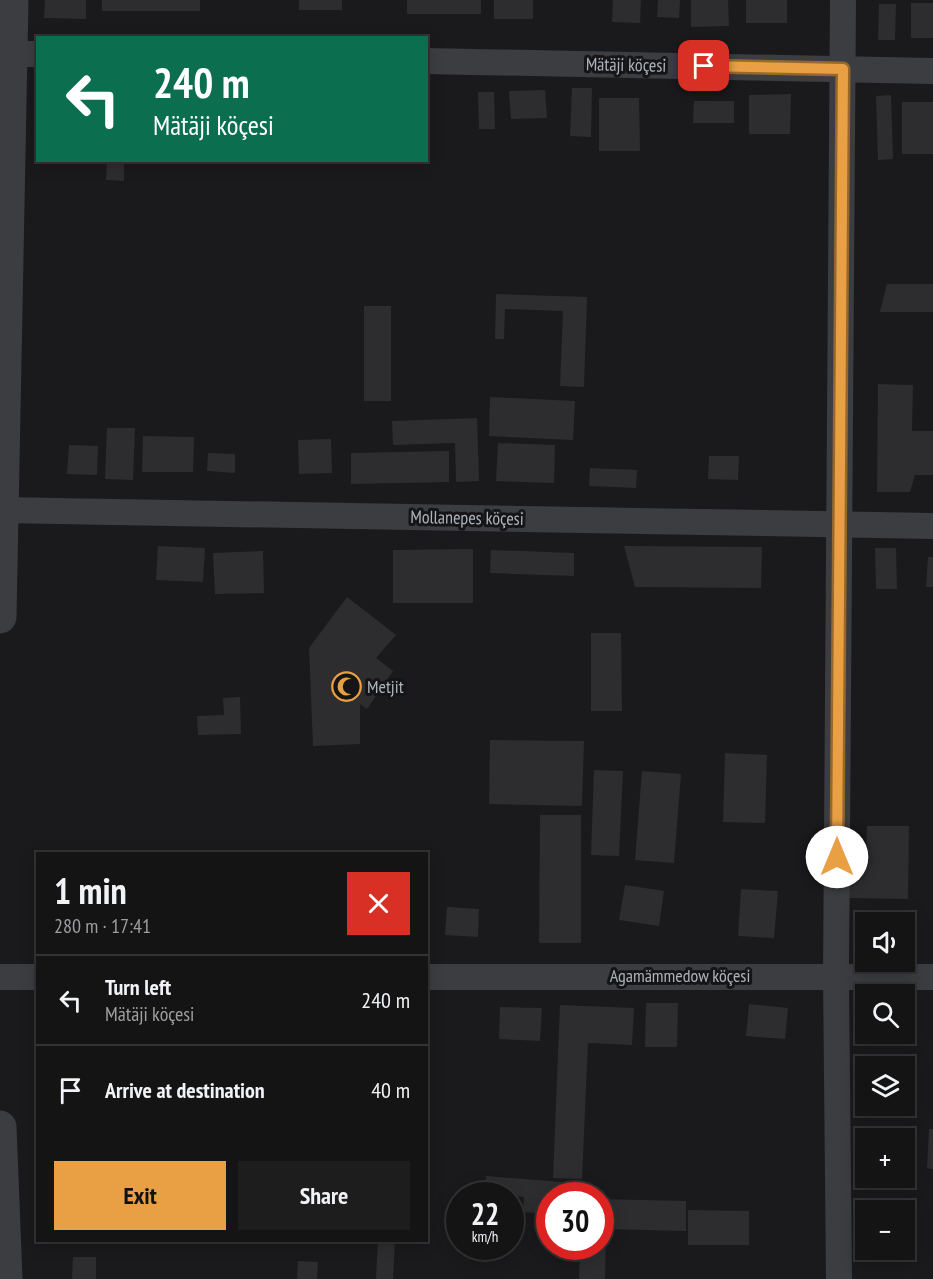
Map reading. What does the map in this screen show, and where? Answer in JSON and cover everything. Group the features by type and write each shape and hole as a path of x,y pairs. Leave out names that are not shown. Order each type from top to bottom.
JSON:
{"street":[{"path":"0,616 1,510 16,53 12,0"},
{"path":"839,1279 836,976 843,0"},
{"name":"Mätäji köçesi","path":"428,62 933,71"},
{"name":"Mollanepes köçesi","path":"1,510 933,526"},
{"path":"0,977 36,977"},
{"name":"Agamämmedow köçesi","path":"428,977 933,977"},
{"path":"0,1127 6,1279"}],"building":[{"path":"45,0 86,0 86,19 44,18"},
{"path":"102,0 200,0 200,11 102,11"},
{"path":"299,0 342,0 342,10 299,10"},
{"path":"407,0 481,0 481,14 407,14"},
{"path":"494,0 533,0 533,19 494,19"},
{"path":"613,0 641,0 640,23 612,22"},
{"path":"658,0 680,0 679,18 657,17"},
{"path":"691,0 728,0 729,26 691,27"},
{"path":"746,0 787,0 787,23 746,23"},
{"path":"911,3 933,3 933,38 911,38"},
{"path":"879,4 896,4 895,40 878,40"},
{"path":"572,88 592,88 591,137 570,136"},
{"path":"545,90 547,118 511,119 509,91"},
{"path":"478,92 494,92 495,129 479,129"},
{"path":"791,94 790,134 749,134 749,95"},
{"path":"891,95 893,159 878,160 876,96"},
{"path":"599,98 639,98 640,151 599,151"},
{"path":"694,101 734,101 734,123 693,123"},
{"path":"902,102 933,102 933,154 902,154"},
{"path":"107,162 124,162 124,181 106,180"},
{"path":"887,284 933,284 933,312 880,312"},
{"path":"496,294 587,297 584,387 560,386 563,311 505,309 504,339 495,339"},
{"path":"364,306 391,306 391,401 364,401"},
{"path":"878,384 913,385 912,431 933,431 933,475 915,475 910,492 877,492"},
{"path":"490,397 575,401 573,440 489,436"},
{"path":"477,418 479,481 456,482 455,443 393,445 392,421"},
{"path":"107,428 135,428 133,480 105,479"},
{"path":"143,436 194,437 193,472 142,472"},
{"path":"331,439 332,473 299,474 298,440"},
{"path":"498,443 555,445 554,483 496,481"},
{"path":"69,445 98,446 97,475 67,474"},
{"path":"449,451 449,482 351,484 351,453"},
{"path":"208,453 235,454 235,473 207,471"},
{"path":"709,456 739,456 738,480 708,479"},
{"path":"590,468 637,470 636,488 589,486"},
{"path":"158,546 205,548 203,582 156,580"},
{"path":"624,546 762,547 761,588 635,587"},
{"path":"875,548 896,548 897,589 876,589"},
{"path":"473,549 473,603 393,603 393,550"},
{"path":"491,550 574,553 574,576 490,573"},
{"path":"263,551 264,593 215,594 213,553"},
{"path":"928,557 933,557 933,587 926,587"},
{"name":"Metjit","path":"347,597 396,635 376,658 393,671 367,709 360,704 360,744 313,746 309,648"},
{"path":"591,633 621,633 622,711 591,711"},
{"path":"240,697 241,734 198,735 197,716 224,715 223,698"},
{"path":"490,740 584,741 582,806 489,804"},
{"path":"725,753 767,755 765,823 723,822"},
{"path":"594,770 623,771 619,856 591,855"},
{"path":"642,771 681,774 674,863 635,860"},
{"path":"540,815 581,815 581,943 539,943"},
{"path":"867,826 909,826 908,899 847,898 848,861 866,861"},
{"path":"625,885 664,891 659,926 619,920"},
{"path":"741,889 778,891 774,938 738,936"},
{"path":"447,907 479,909 478,937 445,935"},
{"path":"646,1003 678,1003 677,1047 645,1047"},
{"path":"749,1004 788,1008 785,1039 746,1036"},
{"path":"560,1005 634,1008 632,1045 588,1043 582,1179 553,1178"},
{"path":"500,1007 542,1008 540,1041 499,1039"},
{"path":"929,1129 933,1129 933,1169 927,1168"},
{"path":"486,1176 562,1182 536,1182 536,1213 524,1212 524,1182 486,1182"},
{"path":"614,1199 686,1201 686,1231 614,1229"},
{"path":"688,1210 749,1211 749,1245 688,1245"},
{"path":"378,1242 395,1242 393,1279 376,1279"},
{"path":"73,1257 96,1257 96,1279 72,1279"},
{"path":"580,1260 605,1260 605,1279 579,1279"},
{"path":"298,1261 318,1262 317,1279 297,1279"}],"place":[{"name":"Metjit","path":"346,687"}],"route":[{"path":"704,66 843,69 837,857"}]}
